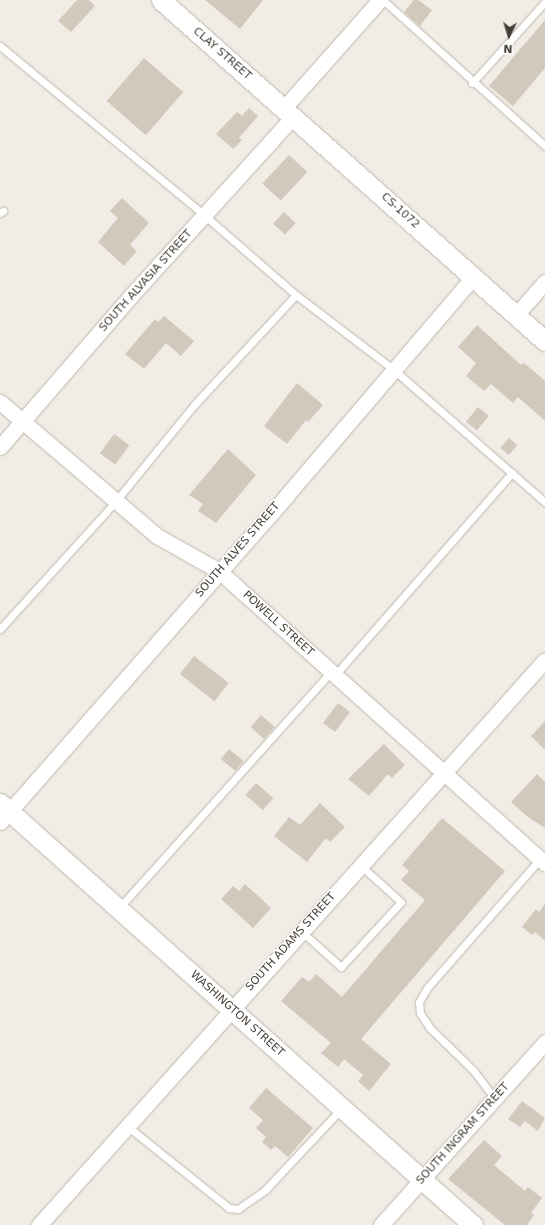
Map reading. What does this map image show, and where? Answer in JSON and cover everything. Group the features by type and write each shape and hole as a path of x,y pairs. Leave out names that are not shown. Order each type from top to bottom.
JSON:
{"street":[{"name":"CLAY STREET","path":"161,0 288,112"},
{"name":"SOUTH ALVASIA STREET","path":"0,447 204,215 382,0"},
{"name":"CS-1072","path":"288,112 516,315"},
{"name":"SOUTH ALVES STREET","path":"3,812 219,571 394,370 473,276"},
{"path":"545,282 516,315 545,341"},
{"name":"POWELL STREET","path":"0,402 156,536 219,571 443,773 543,858"},
{"name":"SOUTH ADAMS STREET","path":"39,1225 231,1008 545,660"},
{"name":"WASHINGTON STREET","path":"3,812 118,908 473,1225"},
{"name":"SOUTH INGRAM STREET","path":"381,1225 545,1042"}],"lane":[{"path":"382,0 472,83 545,146"},
{"path":"472,83 545,2"},
{"path":"0,46 204,215 296,295 394,370 545,502"},
{"path":"0,628 115,502 194,406 296,295"},
{"path":"118,908 333,673 512,473"},
{"path":"495,1099 474,1071 430,1028 420,1013 419,1002 427,988 543,858"},
{"path":"301,931 341,967 401,902 360,865"},
{"path":"126,1126 192,1176 229,1208 238,1209 264,1190 343,1108"}],"building":[{"path":"77,0 89,0 95,6 71,32 58,21"},
{"path":"205,0 263,0 240,29"},
{"path":"414,0 418,0 432,10 420,26 404,12"},
{"path":"545,20 545,68 513,106 489,86"},
{"path":"144,58 183,92 146,135 107,101"},
{"path":"249,108 258,116 239,138 242,140 233,149 216,134 237,112 242,116"},
{"path":"289,155 307,172 281,201 262,184"},
{"path":"122,198 149,223 130,245 137,251 124,266 98,242 118,218 110,211"},
{"path":"284,212 296,223 285,235 273,224"},
{"path":"164,316 194,341 181,356 166,343 144,369 125,354 155,319 158,322"},
{"path":"477,325 521,365 524,363 545,381 545,421 518,397 513,403 491,384 484,391 466,376 476,363 458,347"},
{"path":"297,383 323,405 308,422 306,420 287,444 264,426"},
{"path":"478,407 489,416 477,431 466,422"},
{"path":"114,434 129,445 115,465 100,453"},
{"path":"509,438 517,445 509,455 500,448"},
{"path":"228,449 256,475 216,523 198,511 203,504 189,495"},
{"path":"194,656 229,683 215,701 180,674"},
{"path":"338,703 350,712 335,732 323,723"},
{"path":"261,715 275,727 264,739 251,727"},
{"path":"545,721 545,750 531,736"},
{"path":"384,744 405,765 392,778 388,774 369,796 348,779"},
{"path":"229,749 244,761 236,771 221,759"},
{"path":"537,774 545,782 545,828 528,817 511,802"},
{"path":"256,783 273,798 263,810 246,795"},
{"path":"320,803 345,827 330,842 326,838 307,862 274,836 289,817 300,825"},
{"path":"442,818 505,871 361,1039 391,1064 369,1091 358,1081 363,1075 344,1059 338,1067 321,1053 331,1043 281,1001 302,977 309,982 316,974 342,997 425,900 401,880 409,871 402,865"},
{"path":"245,884 271,908 253,928 221,899 233,886 239,891"},
{"path":"545,904 545,941 535,932 532,935 522,927 536,909 539,912"},
{"path":"266,1088 313,1128 288,1157 275,1146 271,1150 262,1142 266,1137 256,1128 263,1120 249,1108"},
{"path":"522,1101 545,1118 538,1131 525,1121 520,1127 508,1119"},
{"path":"484,1140 502,1156 494,1165 525,1191 528,1187 542,1198 531,1213 534,1215 527,1225 505,1225 448,1179"}]}
